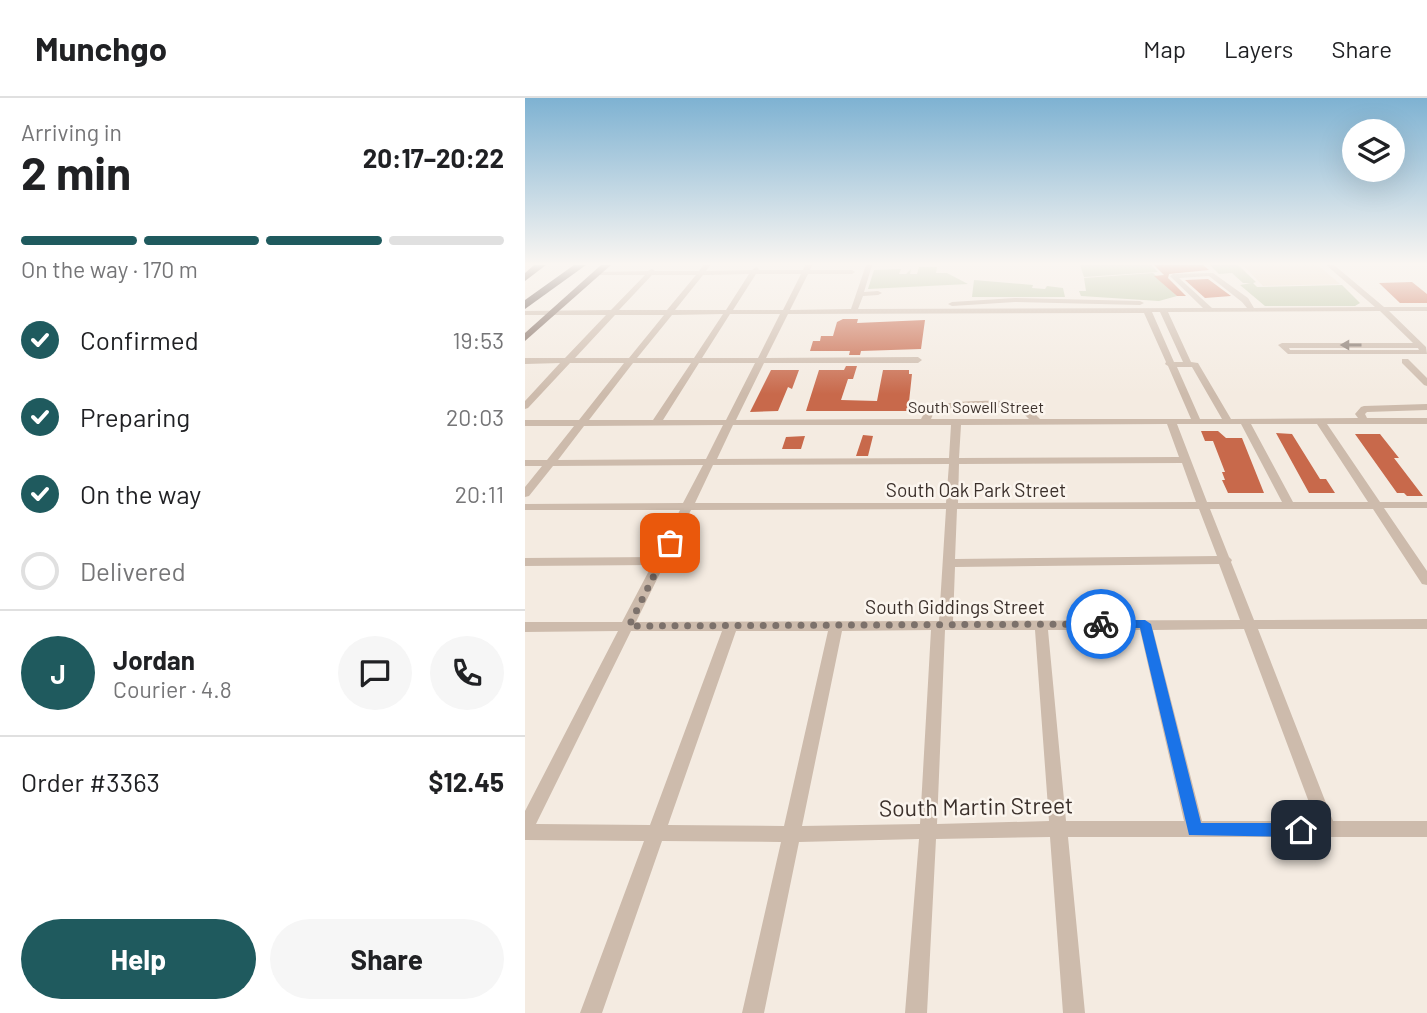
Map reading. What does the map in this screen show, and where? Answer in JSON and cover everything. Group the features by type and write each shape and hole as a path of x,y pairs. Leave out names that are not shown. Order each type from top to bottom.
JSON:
{"main road":[{"path":"525,338 558,308"}],"street":[{"path":"525,406 617,308"},
{"path":"525,494 674,308"},
{"path":"656,423 732,308"},
{"path":"525,830 788,308"},
{"path":"854,312 855,308"},
{"path":"528,310 854,312 1199,308"},
{"path":"1296,308 1427,309"},
{"path":"1382,309 1424,351"},
{"path":"1147,310 1197,422"},
{"path":"1163,310 1188,364"},
{"path":"1159,340 1177,340"},
{"path":"1282,345 1424,351 1288,352 1282,345"},
{"path":"525,361 918,360"},
{"path":"1405,361 1425,380"},
{"path":"1169,364 1188,364 1198,368 1229,421"},
{"path":"925,422 930,410 939,406 1012,404 1022,407 1038,422"},
{"path":"1364,421 1360,414 1364,410 1427,407"},
{"path":"1244,421 1289,505"},
{"path":"1320,421 1427,581"},
{"name":"South Sowell Street","path":"525,424 1427,421"},
{"path":"916,1013 956,422"},
{"path":"1171,422 1251,624 1328,830"},
{"path":"525,463 1186,460"},
{"name":"South Oak Park Street","path":"525,507 1427,505"},
{"path":"948,563 1226,560"},
{"path":"525,562 661,561"},
{"path":"1145,624 1195,830"},
{"name":"South Giddings Street","path":"525,627 1427,624"},
{"path":"1041,625 1074,1013"},
{"path":"591,1013 731,626"},
{"path":"753,1013 836,626"},
{"name":"South Martin Street","path":"525,830 793,834 1427,829"}],"building":[{"path":"843,319 858,319 857,323 925,320 921,349 861,351 860,355 849,355 850,351 810,351 813,341 820,341 821,336 833,336 837,322"},
{"path":"846,366 857,366 853,379 848,379 841,400 877,401 883,370 909,370 909,374 912,374 908,411 806,411 819,370 844,370"},
{"path":"771,370 799,370 792,389 788,387 778,411 750,412"},
{"path":"1201,431 1218,431 1226,438 1242,438 1264,493 1228,493 1222,480 1225,480 1222,472 1225,472 1213,441 1205,441"},
{"path":"1276,433 1292,434 1320,479 1326,479 1335,493 1309,493"},
{"path":"1355,434 1380,434 1399,458 1394,458 1423,496 1397,493"},
{"path":"863,435 873,436 868,456 856,456"},
{"path":"805,436 801,449 782,449 786,437"}],"way so far":[{"path":"670,543 629,626 1101,624"}],"route":[{"path":"1101,624 1145,624 1195,830 1301,830"}]}
